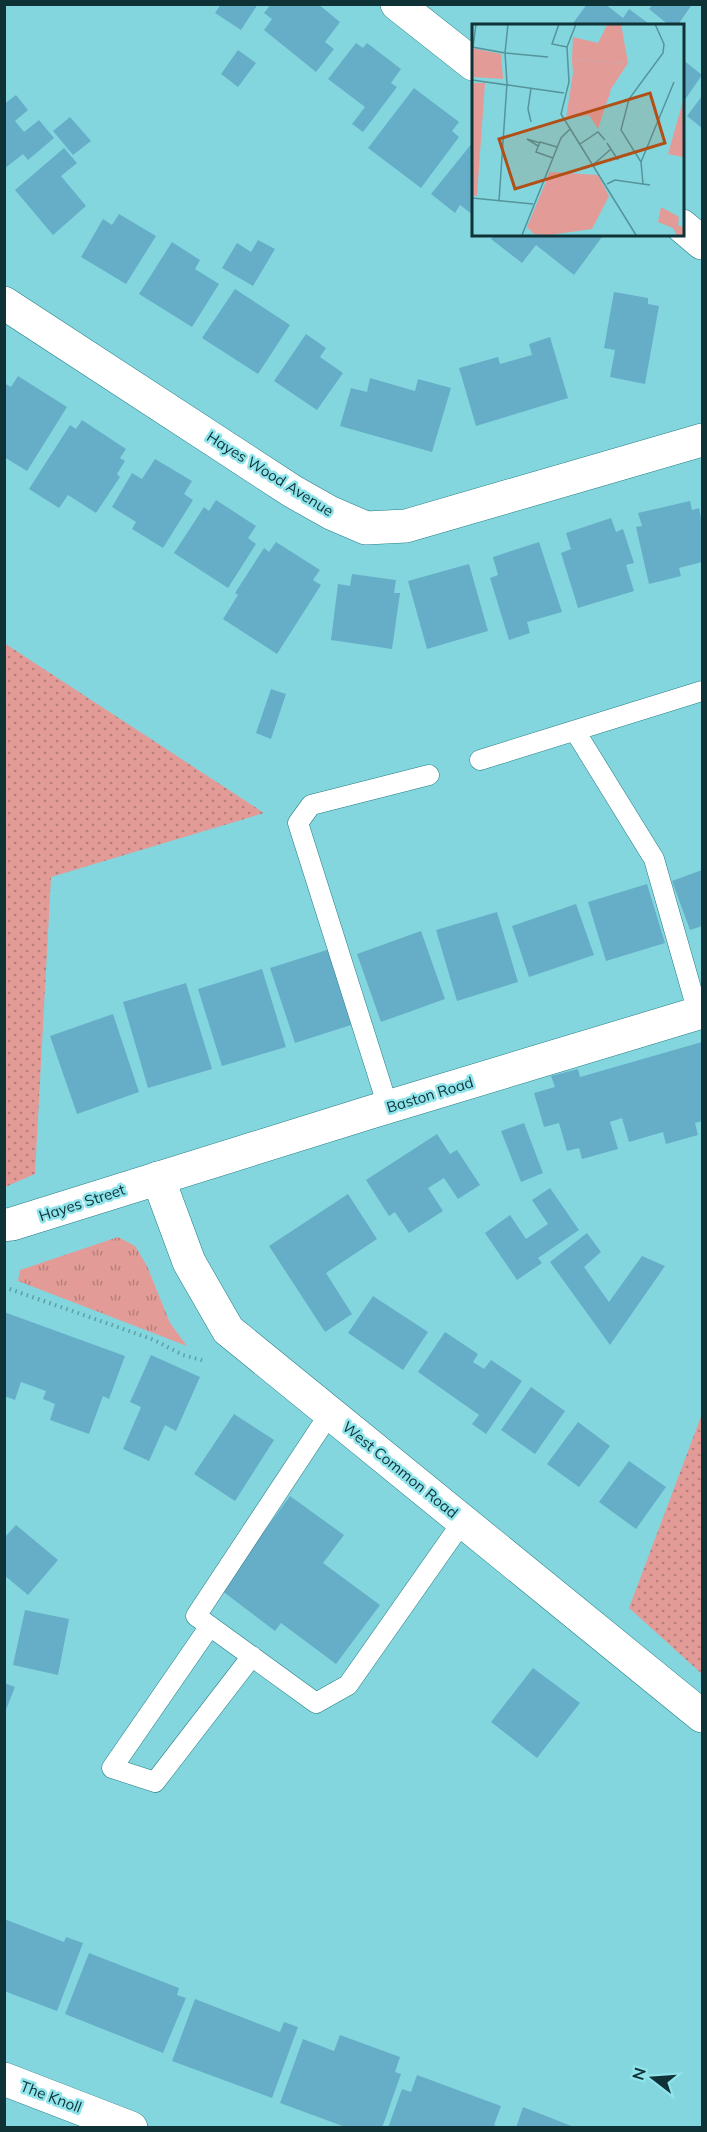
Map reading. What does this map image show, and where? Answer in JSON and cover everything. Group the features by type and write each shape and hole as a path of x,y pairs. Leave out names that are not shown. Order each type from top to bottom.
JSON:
{"street":[{"path":"397,4 472,63"},
{"path":"683,228 702,243"},
{"name":"Hayes Wood Avenue","path":"4,303 292,491 331,513 366,528 406,526 702,440"},
{"name":"Baston Road","path":"158,1178 700,1013"},
{"name":"Hayes Street","path":"4,1225 158,1178"},
{"name":"West Common Road","path":"158,1178 189,1262 228,1330 702,1716"},
{"name":"The Knoll","path":"4,2079 131,2127"}],"lane":[{"path":"480,760 702,691"},
{"path":"575,731 654,859 700,1013"},
{"path":"388,1107 298,823 311,806 429,775"},
{"path":"330,1413 196,1616 316,1703 348,1684 463,1521"},
{"path":"210,1626 112,1768 155,1782 252,1656"}],"path":[{"path":"4,1287 154,1341 183,1354 227,1368 260,1356"}],"green space":[{"path":"4,643 264,813 51,877 35,1174 5,1187"},
{"path":"118,1237 135,1246 147,1266 170,1323 187,1346 18,1281 20,1270"},
{"path":"702,1414 702,1674 629,1608"}],"building":[{"path":"221,4 258,4 241,30 215,13"},
{"path":"271,4 318,4 340,22 325,42 334,49 316,72 264,30 272,19 264,13"},
{"path":"587,4 605,4 623,18 629,9 648,23 648,24 572,24"},
{"path":"653,4 689,4 691,6 678,24 668,24 649,9"},
{"path":"356,43 363,48 367,43 401,69 391,83 397,87 363,132 352,124 365,107 328,79"},
{"path":"238,50 256,63 238,87 221,74"},
{"path":"683,60 702,75 683,103"},
{"path":"414,88 459,122 452,131 459,137 421,188 368,148"},
{"path":"16,95 28,110 15,121 24,132 39,120 54,138 28,160 23,154 4,169 4,104"},
{"path":"702,96 702,128 687,116"},
{"path":"70,117 91,141 73,155 53,131"},
{"path":"472,143 472,214 460,205 455,213 431,194"},
{"path":"64,148 77,163 61,176 86,206 53,235 15,190"},
{"path":"119,214 156,236 126,284 81,257 103,219 112,225"},
{"path":"493,236 602,237 574,275 536,245 522,263 491,239"},
{"path":"258,240 275,249 253,286 222,268 237,243 251,252"},
{"path":"172,242 200,260 195,269 219,284 192,327 139,294"},
{"path":"235,289 290,325 258,374 202,338"},
{"path":"614,292 648,298 648,304 659,306 645,384 610,377 615,350 604,348"},
{"path":"306,334 326,348 320,357 343,373 317,410 274,381"},
{"path":"550,337 568,398 476,426 459,368 498,357 500,364 532,355 529,344"},
{"path":"18,376 67,407 27,471 4,457 4,383 11,387"},
{"path":"370,378 415,391 418,379 451,388 432,452 340,426 351,388 367,392"},
{"path":"82,420 126,449 120,458 125,461 117,474 120,477 96,513 68,495 59,508 29,489 70,425 76,429"},
{"path":"155,459 192,481 184,494 193,500 163,548 132,529 136,522 112,507 132,473 142,479"},
{"path":"216,500 256,526 248,538 256,544 228,588 174,553 204,507 209,511"},
{"path":"690,501 692,510 699,508 702,522 702,562 679,568 681,576 649,584 636,527 642,526 638,513"},
{"path":"611,518 616,532 623,529 634,563 626,565 634,591 578,608 561,553 571,549 566,533"},
{"path":"276,542 320,570 313,580 321,585 277,654 223,619 238,595 235,593 264,548 269,552"},
{"path":"539,542 562,612 527,622 530,633 509,640 490,578 498,575 493,557"},
{"path":"469,564 488,631 427,649 408,581"},
{"path":"352,574 396,580 394,593 400,593 392,649 331,640 338,584 350,586"},
{"path":"271,689 286,694 271,739 256,733"},
{"path":"702,870 702,926 690,930 672,881"},
{"path":"647,884 665,943 606,961 588,902"},
{"path":"576,904 594,955 529,977 512,926"},
{"path":"497,912 518,982 457,1001 436,930"},
{"path":"421,931 445,999 381,1022 357,954"},
{"path":"330,949 354,1024 295,1043 270,968"},
{"path":"262,969 286,1047 222,1066 198,989"},
{"path":"186,983 212,1069 148,1088 123,1002"},
{"path":"113,1014 139,1092 77,1114 50,1036"},
{"path":"702,1042 702,1121 695,1123 698,1135 666,1144 663,1132 629,1142 622,1118 610,1122 618,1149 582,1159 579,1148 567,1151 559,1123 544,1127 534,1093 555,1087 551,1076 578,1069 580,1077"},
{"path":"524,1123 543,1173 521,1182 501,1131"},
{"path":"437,1134 450,1154 457,1150 480,1185 458,1199 444,1178 428,1188 443,1211 409,1233 395,1212 389,1216 366,1180"},
{"path":"550,1188 579,1230 538,1258 542,1263 517,1280 485,1233 510,1215 526,1239 548,1224 532,1200"},
{"path":"348,1194 377,1239 326,1273 352,1314 325,1332 269,1246"},
{"path":"587,1233 601,1252 584,1267 609,1302 642,1256 665,1266 610,1345 550,1262"},
{"path":"373,1296 428,1332 403,1370 348,1333"},
{"path":"4,1312 125,1356 109,1399 103,1396 89,1434 50,1420 55,1404 43,1399 46,1391 21,1382 15,1400 4,1396"},
{"path":"445,1332 478,1354 473,1362 484,1369 491,1360 522,1381 486,1434 472,1424 479,1415 418,1372"},
{"path":"151,1355 200,1377 176,1431 165,1425 149,1461 123,1449 141,1407 130,1402"},
{"path":"531,1387 565,1411 535,1454 501,1430"},
{"path":"234,1414 274,1440 235,1501 194,1474"},
{"path":"578,1422 610,1446 579,1487 547,1464"},
{"path":"629,1461 666,1487 636,1529 599,1502"},
{"path":"290,1496 344,1535 323,1563 380,1605 336,1664 281,1623 275,1631 221,1590"},
{"path":"16,1525 58,1560 28,1595 4,1575 4,1538"},
{"path":"25,1610 69,1619 58,1675 13,1665"},
{"path":"533,1668 580,1703 537,1758 491,1722"},
{"path":"4,1683 15,1687 5,1712 4,1712"},
{"path":"4,1919 64,1942 66,1937 83,1943 57,2011 4,1991"},
{"path":"89,1953 179,1988 177,1995 186,1998 163,2053 65,2014"},
{"path":"195,1999 280,2032 284,2022 298,2027 272,2098 172,2061"},
{"path":"340,2035 400,2057 395,2072 401,2074 382,2128 348,2128 280,2103 303,2039 334,2051"},
{"path":"417,2075 501,2106 494,2125 500,2128 388,2128 402,2089 411,2092"},
{"path":"523,2107 574,2127 574,2128 516,2128"}]}
